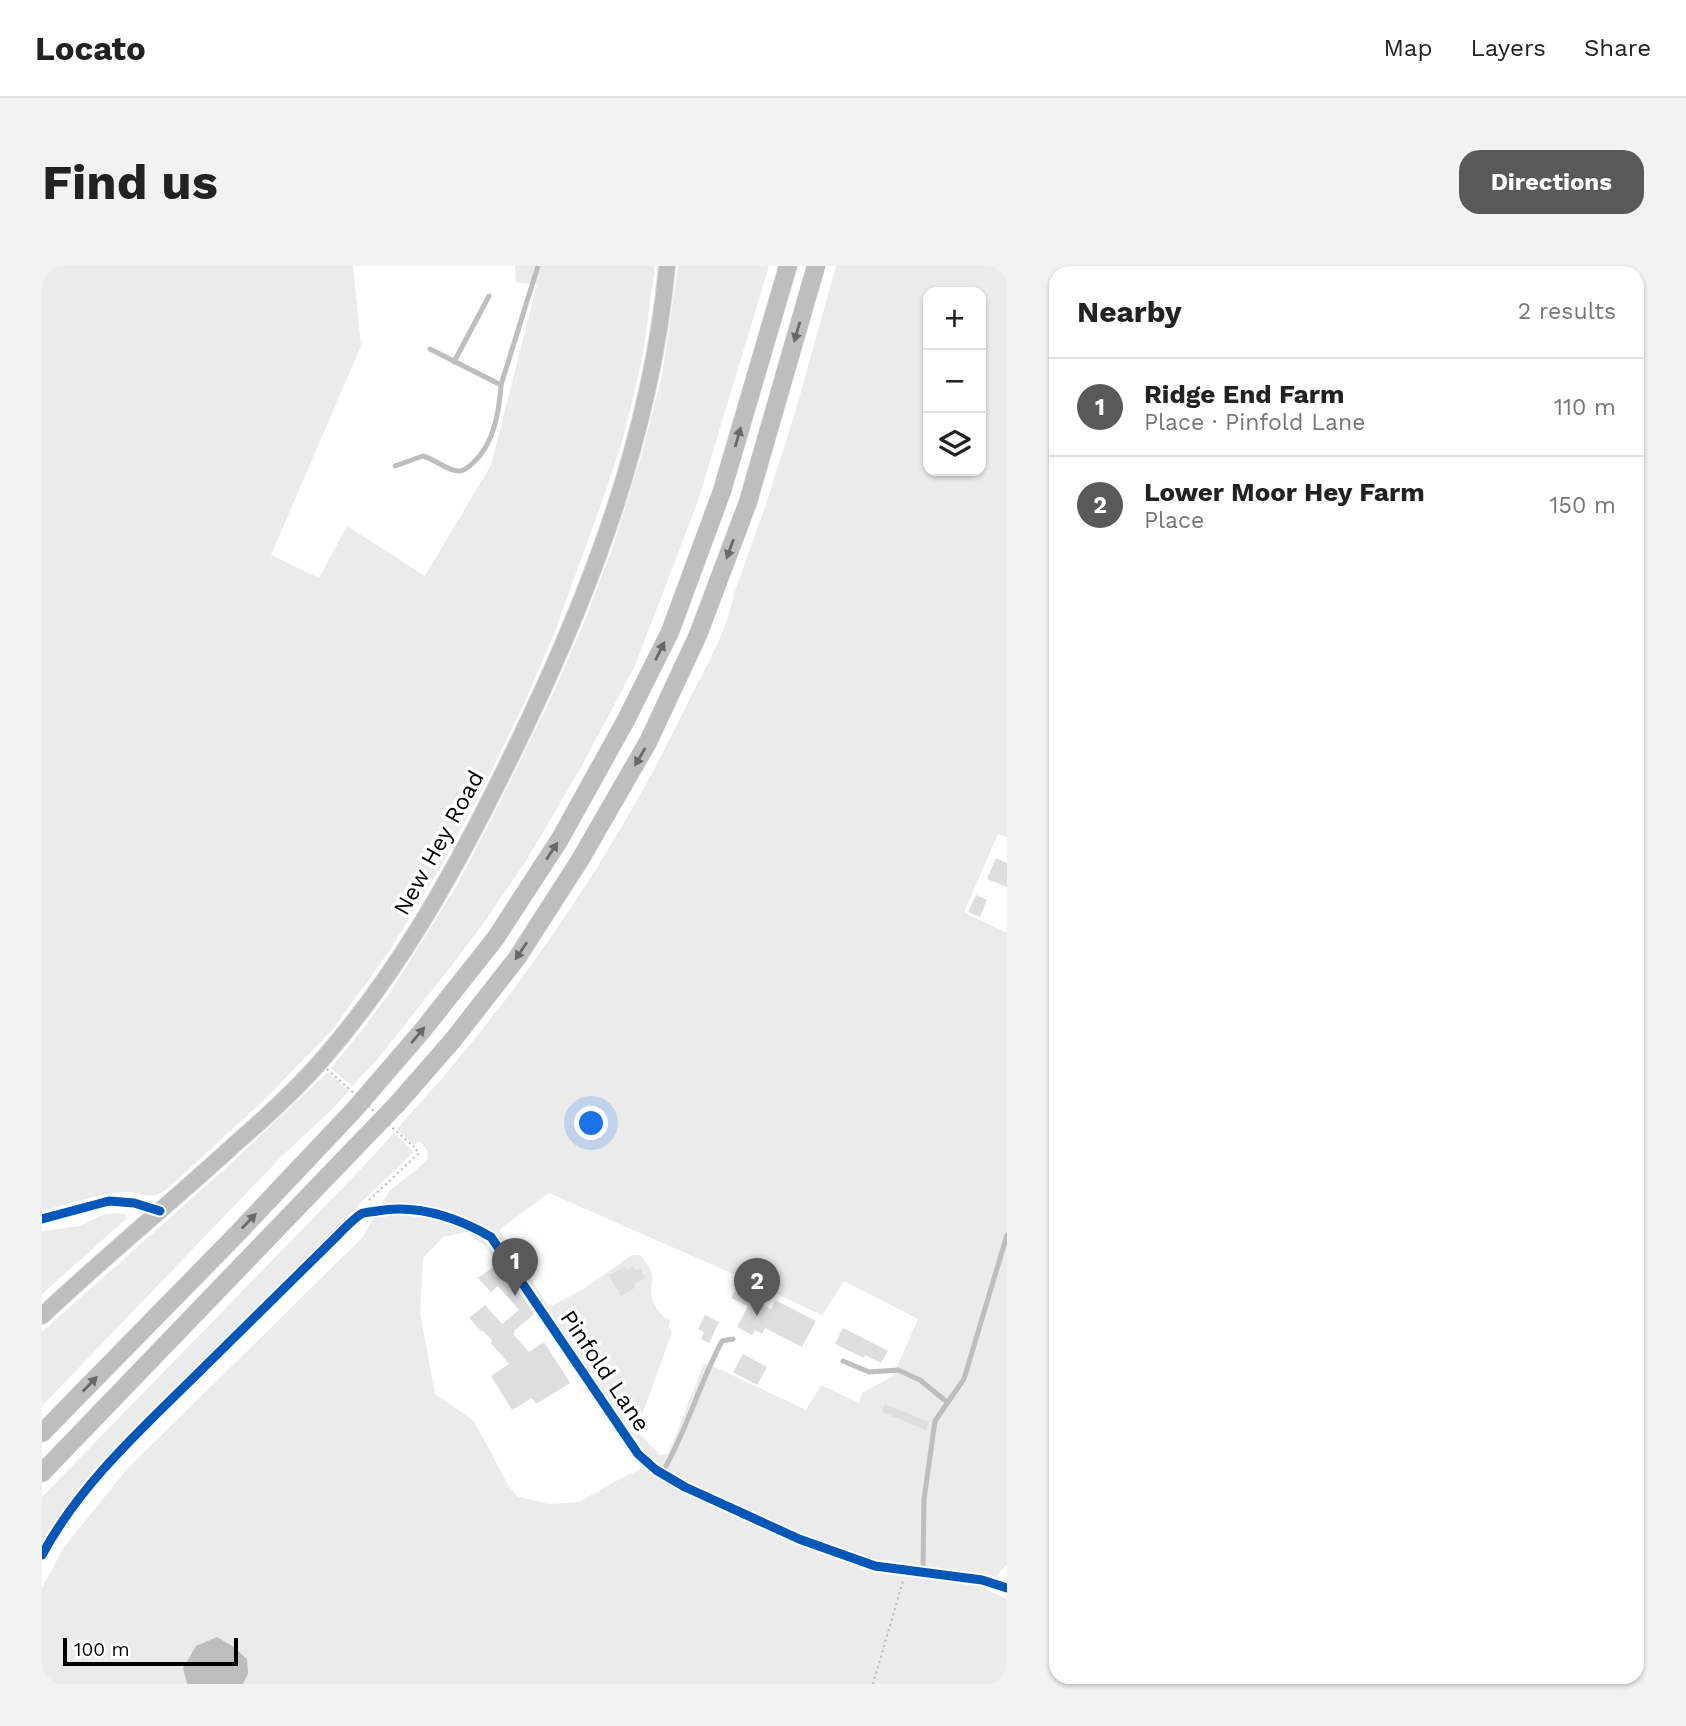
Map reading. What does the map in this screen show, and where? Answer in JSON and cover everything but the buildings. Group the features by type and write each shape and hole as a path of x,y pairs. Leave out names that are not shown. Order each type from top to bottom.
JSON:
{"highway":[{"path":"42,1433 354,1110 422,1031 495,939 560,839 626,720 670,632 722,491 788,266"},
{"path":"42,1473 388,1113 453,1040 517,958 580,860 648,743 698,635 748,502 816,266"}],"main road":[{"name":"New Hey Road","path":"42,1316 284,1101 352,1026 407,948 480,818 538,701 586,586 629,462 651,374 667,266"}],"street":[{"path":"42,1219 108,1200 134,1203 160,1211"},
{"name":"Pinfold Lane","path":"362,1213 395,1208 418,1210 471,1225 491,1237 638,1454 685,1487 799,1539 875,1566 982,1580 1007,1588"},
{"path":"42,1555 85,1491 129,1442 362,1213"}],"lane":[{"path":"395,466 423,456 461,471 484,450 498,412 501,386 538,266"},
{"path":"454,362 489,296"},
{"path":"430,349 501,386"},
{"path":"923,1573 924,1499 935,1421 964,1379 1007,1235"},
{"path":"662,1473 683,1432 717,1349 722,1341 733,1339"},
{"path":"843,1361 869,1372 898,1370 920,1380 947,1402"}],"path":[{"path":"327,1069 419,1153 369,1199 362,1213"},
{"path":"873,1684 900,1586 907,1571"}],"shaded area":[{"path":"42,266 353,266 361,346 271,555 319,578 347,526 425,576 491,465 537,285 516,282 515,266 655,266 643,354 621,445 554,634 485,784 440,868 390,950 333,1029 264,1100 167,1189 150,1196 131,1192 104,1195 42,1211"},
{"path":"678,266 769,266 698,501 634,668 580,769 526,861 452,965 376,1061 352,1086 331,1068 391,991 457,885 550,700 583,625 612,549 642,453 662,376"},
{"path":"836,266 1007,266 1007,837 998,834 964,912 1007,933 1007,1565 987,1590 1007,1599 1007,1684 243,1684 248,1674 217,1637 196,1647 183,1668 187,1684 42,1684 42,1588 64,1547 128,1468 363,1237 389,1191 428,1159 427,1150 420,1141 414,1145 397,1129 440,1081 519,982 591,877 624,823 713,654 795,413","holes":["549,1193 822,1315 844,1281 918,1319 893,1376 862,1393 859,1403 821,1385 806,1410 704,1364 668,1454 660,1455 633,1427 644,1410 672,1332 669,1327 670,1320 660,1313 653,1301 650,1269 640,1255 632,1255 582,1290 549,1307 499,1230","466,1232 483,1244 526,1299 631,1457 643,1468 579,1502 551,1504 518,1497 508,1485 474,1421 435,1394 420,1313 423,1258 443,1237"]},
{"path":"328,1072 349,1091 281,1157 42,1406 42,1332 227,1167"},
{"path":"394,1133 414,1152 358,1205 356,1213 305,1260 91,1474 42,1545 42,1497"},
{"path":"105,1214 125,1214 126,1219 42,1294 42,1231 80,1226"},
{"path":"217,1637 247,1659 248,1674 243,1684 187,1684 183,1668 196,1646"}],"cycle path":[{"path":"42,1219 109,1201 134,1203 160,1211"},
{"path":"42,1555 72,1507 108,1464 348,1225 364,1213 407,1209 450,1218 491,1237 638,1454 656,1470 685,1487 799,1539 875,1566 982,1580 1007,1588"}],"place":[{"name":"Ridge End Farm","path":"515,1296"},
{"name":"Lower Moor Hey Farm","path":"757,1316"}]}
